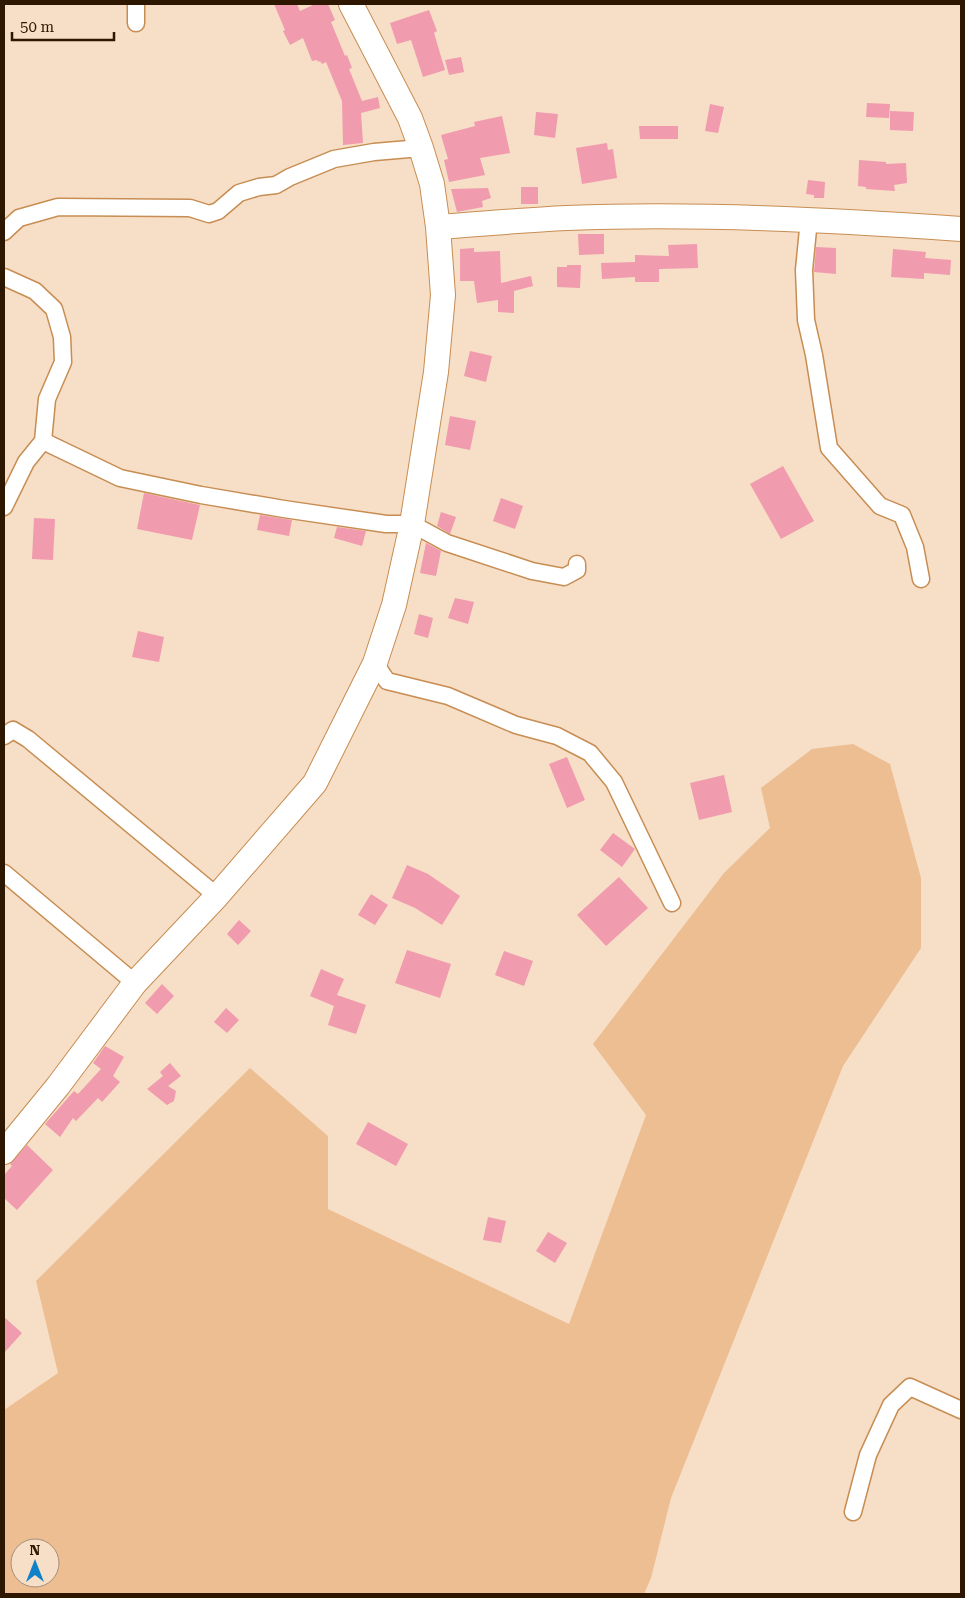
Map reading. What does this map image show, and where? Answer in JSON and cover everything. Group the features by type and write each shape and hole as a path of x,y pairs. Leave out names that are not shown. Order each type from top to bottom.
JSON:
{"street":[{"path":"136,4 136,23"},
{"path":"4,1152 58,1086 135,983 217,896 315,784 375,664 394,605 412,524 437,363 443,295 438,227 432,184 421,148 410,118 351,4"},
{"path":"4,232 19,218 58,207 190,208 209,214 218,211 240,193 259,187 276,185 290,177 334,159 374,152 421,148"},
{"path":"438,227 584,218 809,220 961,229"},
{"path":"809,220 804,270 806,320 814,355 829,448 880,506 902,515 915,547 921,579"},
{"path":"4,276 35,291 54,309 62,337 63,362 47,399 43,441 26,462 4,507"},
{"path":"43,441 120,478 201,495 284,509 386,524 412,524 447,542 532,571 564,577 577,570 577,564"},
{"path":"375,664 387,681 448,696 516,725 556,736 590,753 614,782 672,903"},
{"path":"7,730 28,739 217,896"},
{"path":"4,873 135,983"},
{"path":"853,1512 868,1455 891,1406 910,1387 961,1410"}],"shaded area":[{"path":"853,744 890,764 921,878 921,948 843,1066 671,1498 651,1578 644,1594 4,1594 4,1410 58,1373 36,1281 250,1068 328,1136 328,1209 569,1324 646,1115 593,1044 724,873 770,828 761,788 812,749"}],"building":[{"path":"274,4 297,4 300,11 315,4 328,4 335,20 331,22 345,56 347,55 352,68 349,69 362,101 378,97 380,108 361,113 363,143 343,145 342,101 326,62 322,64 317,60 312,61 303,38 290,45"},
{"path":"429,10 437,31 434,33 445,70 423,77 411,40 397,44 390,23"},
{"path":"461,57 464,72 449,75 445,60"},
{"path":"867,103 890,104 889,118 866,117"},
{"path":"710,104 724,107 718,133 705,131"},
{"path":"890,111 914,112 913,131 890,130"},
{"path":"536,112 558,114 555,138 534,135"},
{"path":"502,116 510,153 480,158 485,175 449,182 444,160 448,159 441,135 475,126 474,122"},
{"path":"639,126 678,126 678,139 640,139"},
{"path":"607,143 608,150 613,149 617,178 582,184 576,148"},
{"path":"859,160 886,162 886,164 906,163 907,183 894,185 895,191 866,189 866,187 858,186"},
{"path":"808,180 825,182 824,198 814,198 814,195 806,194"},
{"path":"521,187 538,187 538,204 521,204"},
{"path":"488,188 491,198 482,201 483,207 457,212 451,189"},
{"path":"578,234 604,234 604,254 579,255"},
{"path":"697,244 698,268 659,269 659,282 635,282 635,277 602,279 601,263 635,262 635,255 669,256 668,245"},
{"path":"816,247 836,248 836,274 814,272"},
{"path":"474,248 474,252 500,251 501,283 531,276 533,286 514,291 514,313 498,312 498,300 477,303 474,281 460,281 460,249"},
{"path":"893,249 926,252 925,258 951,260 950,275 924,273 924,279 891,277"},
{"path":"567,265 581,265 580,288 557,287 557,267 567,267"},
{"path":"470,351 492,356 486,382 464,376"},
{"path":"450,416 476,421 470,450 445,445"},
{"path":"783,466 814,521 781,539 750,484"},
{"path":"144,493 200,505 192,540 137,529"},
{"path":"501,498 523,506 515,529 493,521"},
{"path":"441,512 456,517 450,534 437,526"},
{"path":"260,515 292,520 289,536 257,530"},
{"path":"34,518 55,519 53,560 32,559"},
{"path":"337,527 366,531 362,546 334,538"},
{"path":"426,543 441,551 436,576 420,573"},
{"path":"455,598 474,602 468,624 448,618"},
{"path":"419,614 433,618 428,638 414,634"},
{"path":"138,631 164,637 159,662 132,657"},
{"path":"567,757 585,800 567,808 549,764"},
{"path":"724,775 732,812 699,820 690,783"},
{"path":"613,833 635,849 622,867 600,850"},
{"path":"407,865 428,874 460,896 442,925 415,908 392,898"},
{"path":"619,877 648,908 606,946 577,915"},
{"path":"371,894 388,905 375,925 358,915"},
{"path":"239,920 251,931 238,945 227,934"},
{"path":"407,950 451,964 440,998 395,983"},
{"path":"504,951 533,961 524,986 495,975"},
{"path":"321,969 344,979 337,995 366,1005 356,1034 328,1025 334,1006 310,996"},
{"path":"162,984 174,996 157,1014 145,1003"},
{"path":"226,1008 239,1020 227,1033 214,1022"},
{"path":"105,1046 124,1057 113,1076 120,1082 102,1102 98,1098 76,1121 73,1118 60,1137 45,1124 74,1091 78,1094 101,1069 93,1063"},
{"path":"170,1063 181,1076 168,1086 176,1091 174,1101 167,1105 147,1089 163,1076 160,1072"},
{"path":"368,1122 408,1144 396,1166 356,1144"},
{"path":"27,1145 53,1170 17,1210 4,1198 4,1175 12,1166 10,1164"},
{"path":"488,1217 506,1221 501,1243 483,1240"},
{"path":"548,1232 567,1243 555,1263 536,1251"},
{"path":"4,1317 22,1333 4,1353"}]}
